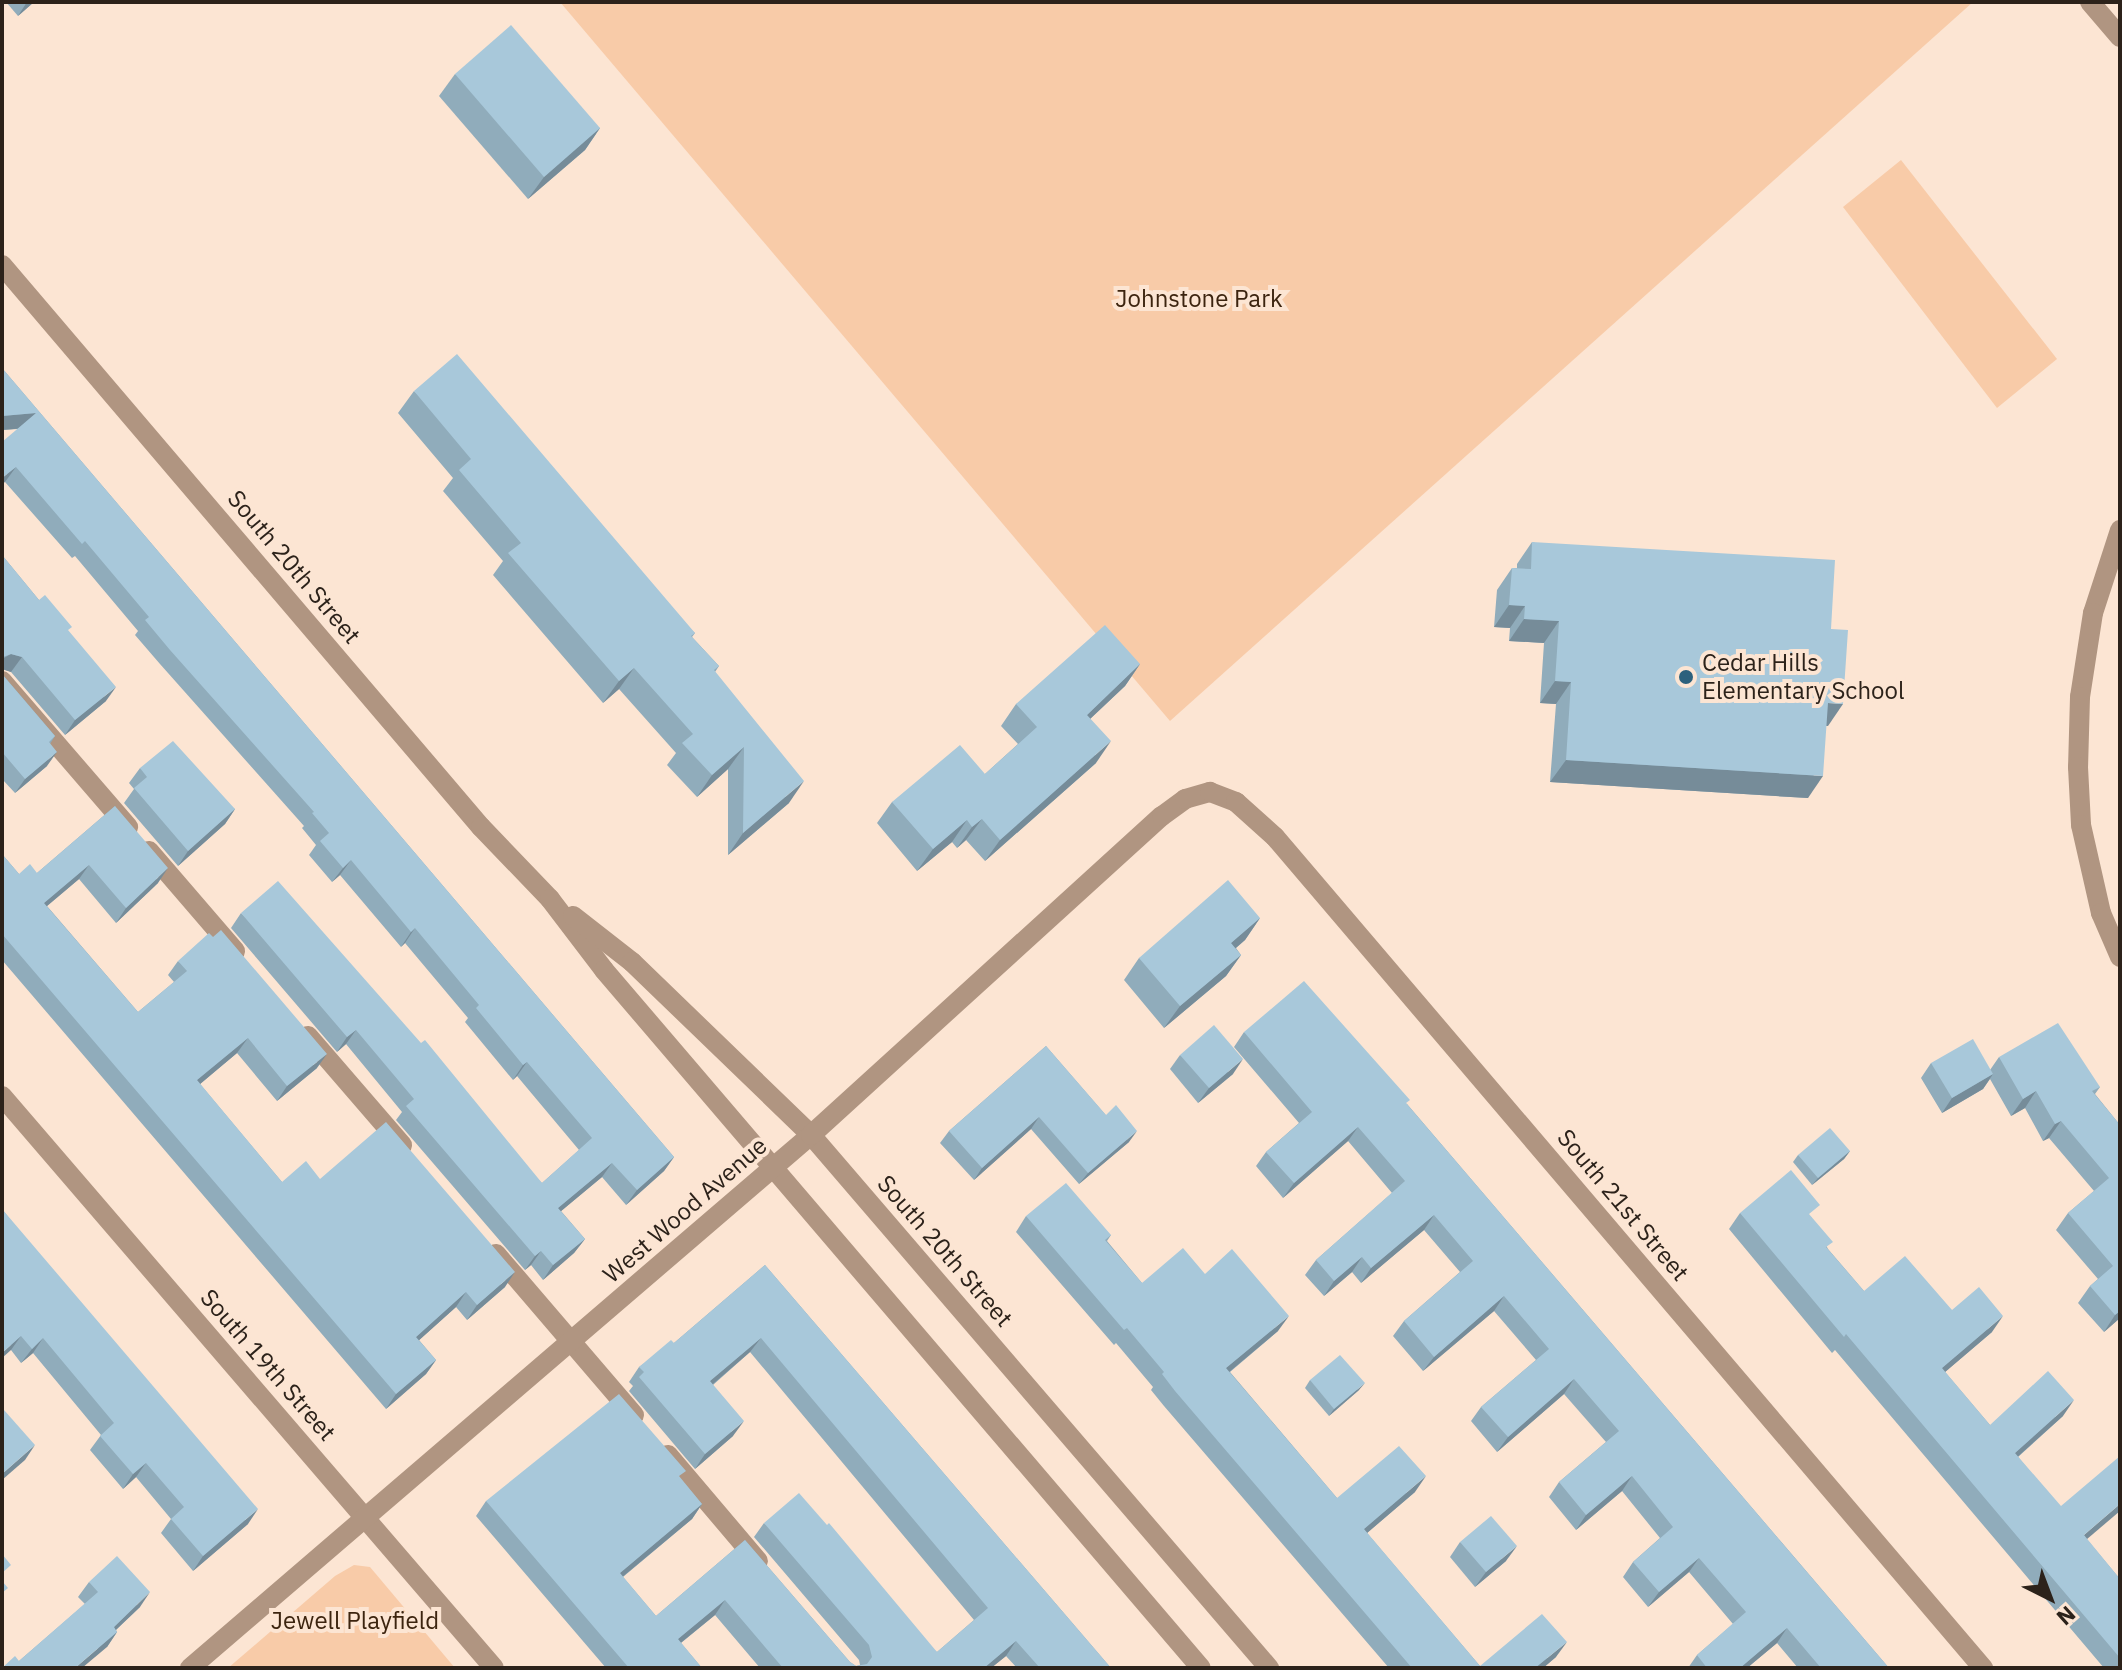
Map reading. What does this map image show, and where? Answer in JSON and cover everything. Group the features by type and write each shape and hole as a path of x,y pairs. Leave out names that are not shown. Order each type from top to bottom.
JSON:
{"street":[{"path":"2090,2 2120,37"},
{"name":"South 20th Street","path":"2,265 481,827 550,899 604,970 1201,1668"},
{"path":"2120,530 2093,613 2080,697 2078,767 2084,840 2101,913 2120,957"},
{"path":"2,681 252,971"},
{"name":"West Wood Avenue","path":"190,1668 811,1135 1162,816 1185,799 1210,792"},
{"name":"South 21st Street","path":"1210,792 1236,802 1275,837 1983,1668"},
{"name":"South 20th Street","path":"550,899 632,962 811,1135 1269,1668"},
{"path":"293,1019 418,1164"},
{"name":"South 19th Street","path":"2,1096 494,1668"},
{"path":"480,1236 767,1571"}],"green space":[{"name":"Johnstone Park","path":"560,2 1973,2 1170,721"},
{"path":"1901,160 2057,359 1997,408 1843,207"},
{"name":"Jewell Playfield","path":"354,1565 370,1567 455,1668 228,1668 335,1576"}],"building":[{"path":"511,25 600,128 544,177 455,74"},
{"path":"457,354 695,633 691,636 719,666 714,670 804,781 743,833 744,747 712,775 682,743 693,734 634,668 619,681 508,553 521,543 459,470 471,459 414,391"},
{"path":"2,368 674,1157 637,1190 612,1163 558,1208 585,1239 553,1265 541,1251 535,1256 406,1106 414,1099 356,1030 347,1037 241,913 278,881 421,1043 425,1040 542,1183 592,1138 527,1062 523,1065 476,1008 479,1005 415,928 411,932 351,860 343,868 320,841 329,833 314,812 170,650 145,620 149,617 85,541 82,544 16,467 2,478 2,442 36,413 2,416"},
{"name":"Cedar Hills Elementary School","path":"1532,542 1835,560 1831,629 1848,630 1843,704 1828,703 1823,776 1566,760 1571,682 1555,681 1559,621 1524,619 1525,606 1509,605 1512,568 1531,569"},
{"path":"2,555 39,600 45,595 72,627 68,630 116,687 75,720 22,657 11,654 3,657 2,661"},
{"path":"1105,625 1140,664 1087,715 1111,741 1000,840 982,819 972,827 967,820 933,849 892,802 960,745 985,774 1037,727 1016,704"},
{"path":"2,674 55,736 49,742 57,752 25,779 2,752"},
{"path":"173,741 235,809 188,851 134,788 147,777 140,768"},
{"path":"115,806 168,868 126,908 89,865 44,903 138,1012 187,971 178,961 209,933 213,937 221,930 327,1054 287,1086 248,1038 197,1080 282,1182 306,1161 320,1179 386,1122 515,1272 477,1305 466,1292 416,1337 436,1360 396,1394 2,934 2,854 19,874 30,864 37,873"},
{"path":"1228,880 1260,918 1231,943 1241,955 1180,1006 1139,958"},
{"path":"1304,981 1410,1100 1406,1103 1889,1668 1821,1668 1787,1628 1740,1668 1707,1668 1697,1655 1746,1612 1699,1558 1659,1592 1633,1562 1673,1527 1632,1476 1586,1515 1559,1482 1619,1431 1574,1379 1508,1437 1481,1407 1549,1349 1504,1296 1434,1357 1404,1321 1473,1261 1434,1215 1371,1268 1362,1257 1334,1281 1316,1260 1405,1181 1358,1127 1294,1183 1266,1152 1312,1112 1244,1032"},
{"path":"2058,1023 2100,1087 2092,1091 2120,1125 2120,1311 2115,1315 2090,1286 2113,1266 2068,1213 2109,1178 2061,1121 2055,1124 2036,1091 2023,1099 1999,1057"},
{"path":"1214,1025 1243,1059 1209,1088 1180,1055"},
{"path":"1973,1039 1993,1074 1952,1098 1931,1063"},
{"path":"1046,1046 1106,1115 1116,1105 1137,1131 1088,1173 1039,1117 982,1168 949,1131"},
{"path":"1830,1128 1850,1151 1818,1178 1798,1155"},
{"path":"1791,1170 1820,1205 1809,1214 1833,1242 1826,1247 1864,1291 1905,1256 1952,1310 1979,1287 2003,1316 1942,1368 1990,1425 2048,1371 2074,1400 2015,1453 2061,1506 2120,1456 2120,1504 2084,1535 2120,1579 2120,1658 1740,1213"},
{"path":"1066,1183 1111,1235 1105,1240 1142,1283 1183,1248 1205,1274 1232,1249 1289,1316 1226,1368 1337,1498 1399,1446 1426,1476 1364,1529 1480,1666 1542,1614 1567,1642 1535,1668 1412,1668 1175,1391 1162,1374 1164,1372 1127,1328 1124,1330 1026,1216"},
{"path":"2,1209 258,1509 203,1556 171,1519 184,1507 146,1463 133,1474 100,1436 114,1423 43,1338 32,1349 21,1336 2,1353"},
{"path":"765,1265 1111,1668 1040,1668 1016,1641 984,1668 783,1668 725,1600 678,1639 702,1668 629,1668 486,1501 619,1394 686,1471 679,1476 702,1504 620,1573 656,1616 745,1540 850,1662 856,1666 867,1664 872,1657 869,1645 764,1523 799,1493 827,1525 829,1523 937,1652 988,1608 761,1338 710,1381 744,1421 705,1454 639,1377 644,1372 639,1367 671,1340 674,1343"},
{"path":"1340,1355 1365,1383 1334,1409 1310,1380"},
{"path":"4,1410 35,1445 2,1474 2,1412"},
{"path":"1491,1516 1517,1546 1486,1572 1460,1542"},
{"path":"2,1554 11,1565 2,1573"},
{"path":"117,1556 150,1592 114,1627 117,1632 75,1668 2,1668 15,1656 19,1661 98,1592 89,1582"}],"place":[{"name":"Cedar Hills Elementary School","path":"1686,677"}]}
